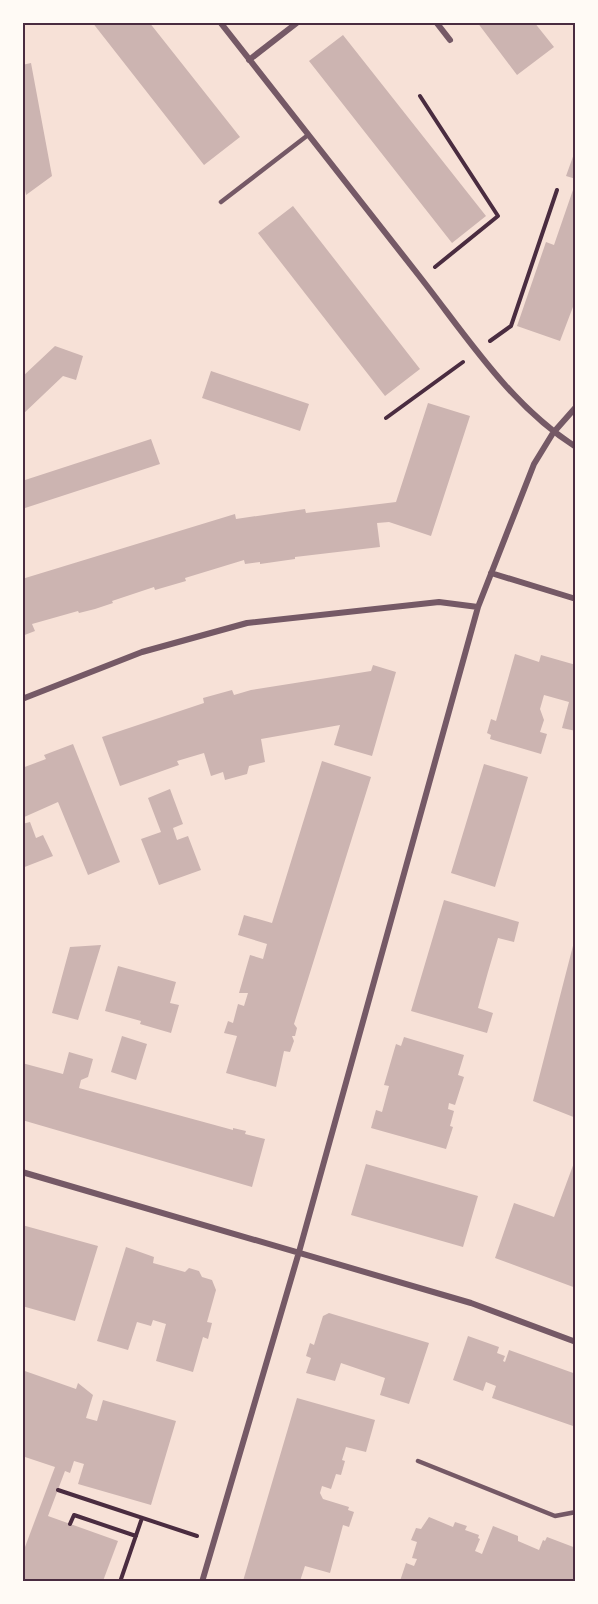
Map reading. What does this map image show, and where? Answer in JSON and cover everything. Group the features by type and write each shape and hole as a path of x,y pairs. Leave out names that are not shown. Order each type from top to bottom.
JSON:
{"street":[{"path":"220,22 477,351 530,413 553,433 576,447"},
{"path":"249,60 298,22"},
{"path":"436,22 450,40"},
{"path":"202,1581 299,1252 478,607 534,464 553,433 576,407"},
{"path":"491,573 576,599"},
{"path":"22,699 142,652 247,623 440,602 478,607"},
{"path":"22,1172 471,1303 576,1342"}],"lane":[{"path":"221,202 309,135"},
{"path":"418,1461 555,1516 576,1512"}],"path":[{"path":"420,96 498,216 421,279"},
{"path":"386,418 511,326 557,190"},
{"path":"58,1490 215,1541"},
{"path":"70,1524 74,1515 136,1536"},
{"path":"120,1581 142,1518"}],"building":[{"path":"92,22 149,22 240,137 204,165"},
{"path":"477,22 534,22 554,47 517,75"},
{"path":"343,35 486,216 452,243 309,61"},
{"path":"31,63 52,176 26,195 22,173 22,65"},
{"path":"576,151 576,179 566,176"},
{"path":"575,184 576,299 560,341 517,326 546,242 554,245"},
{"path":"293,206 420,369 385,396 258,233"},
{"path":"55,346 83,356 76,380 63,376 22,415 22,377"},
{"path":"211,371 309,404 300,431 202,398"},
{"path":"428,403 470,416 431,536 389,522 377,523 380,547 295,557 295,559 260,564 260,562 245,564 244,560 185,578 186,581 155,590 154,587 95,609 79,613 78,611 32,624 35,631 22,636 22,579 235,514 236,519 305,509 306,513 396,502"},
{"path":"151,439 160,464 22,509 22,481"},
{"path":"515,654 539,662 541,655 576,665 576,731 562,728 569,702 544,695 540,709 544,720 540,732 547,734 541,754 490,739 491,735 487,733 491,719 496,721"},
{"path":"373,665 396,672 372,756 334,745 340,725 261,739 265,762 249,766 247,774 225,780 223,772 211,776 204,753 177,761 179,765 120,786 102,737 204,703 203,698 232,690 234,695 251,690 371,671"},
{"path":"73,744 120,862 88,875 58,802 22,818 22,768 46,759 44,755"},
{"path":"322,761 371,777 294,1024 297,1028 295,1036 292,1036 294,1041 290,1052 284,1051 276,1087 226,1073 237,1036 224,1033 228,1021 233,1023 238,1004 244,1006 248,993 239,993 250,955 263,959 267,944 238,935 244,915 272,923"},
{"path":"484,764 528,777 495,887 451,873"},
{"path":"170,789 183,824 173,828 177,840 188,836 201,870 159,885 141,839 161,832 148,798"},
{"path":"30,822 36,838 43,835 53,856 22,868 22,824"},
{"path":"444,900 519,922 514,942 498,938 488,972 478,1008 493,1013 487,1033 411,1011"},
{"path":"576,938 576,1118 533,1101"},
{"path":"101,945 78,1020 52,1013 70,947"},
{"path":"118,966 176,982 170,1003 179,1005 171,1033 140,1024 141,1021 105,1011"},
{"path":"122,1036 147,1044 136,1080 111,1072"},
{"path":"404,1037 464,1055 458,1075 464,1077 455,1105 449,1103 448,1109 454,1111 450,1126 453,1127 446,1149 371,1128 376,1110 382,1112 389,1086 384,1085 396,1044 401,1046"},
{"path":"69,1052 93,1059 88,1077 81,1080 79,1088 233,1130 233,1128 246,1131 245,1134 265,1139 252,1187 22,1120 22,1063 63,1074"},
{"path":"575,1160 576,1288 495,1258 514,1203 554,1217"},
{"path":"366,1164 478,1196 463,1247 351,1215"},
{"path":"22,1225 98,1246 75,1321 22,1306"},
{"path":"126,1247 154,1257 153,1263 185,1272 189,1268 199,1271 202,1277 212,1280 216,1290 207,1322 212,1323 208,1339 203,1337 193,1372 156,1361 166,1324 153,1320 151,1326 137,1322 128,1350 97,1341"},
{"path":"329,1313 429,1343 409,1404 380,1395 385,1378 341,1363 335,1381 306,1373 311,1358 306,1356 310,1343 314,1345 323,1316"},
{"path":"468,1336 499,1347 497,1353 505,1356 503,1361 505,1362 509,1350 576,1374 576,1427 492,1398 496,1386 486,1382 483,1391 453,1380"},
{"path":"22,1370 76,1389 78,1383 93,1395 86,1418 97,1421 103,1400 176,1421 151,1505 78,1484 84,1464 74,1461 70,1473 65,1471 48,1516 118,1541 103,1581 22,1581 22,1555 55,1467 22,1456"},
{"path":"297,1398 375,1420 366,1452 346,1447 341,1475 336,1474 331,1489 322,1486 320,1493 323,1499 349,1507 348,1510 354,1512 349,1527 343,1525 330,1573 305,1566 300,1581 243,1581"},
{"path":"429,1517 453,1527 455,1522 467,1526 465,1530 479,1535 480,1539 475,1551 482,1554 493,1526 518,1536 518,1541 539,1550 543,1540 545,1541 547,1537 576,1548 576,1581 400,1581 406,1563 414,1566 417,1559 412,1558 417,1542 411,1540 416,1528 421,1529"}]}
